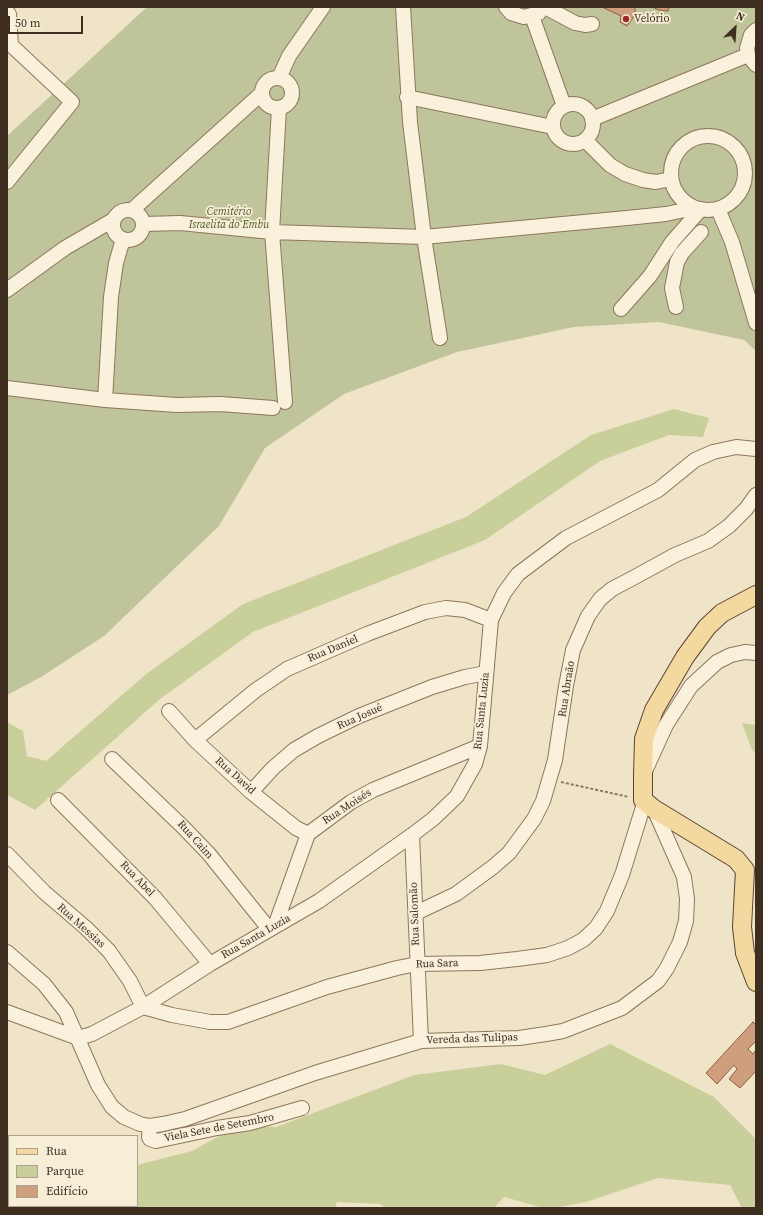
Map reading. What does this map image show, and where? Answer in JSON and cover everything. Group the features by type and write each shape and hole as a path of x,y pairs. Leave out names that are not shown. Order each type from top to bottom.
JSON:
{"main road":[{"path":"756,595 722,612 707,627 685,657 654,710 644,739 643,775 649,805 736,859 745,870 742,927 745,953 756,982"}],"street":[{"path":"278,78 289,56 323,7"},
{"path":"403,7 408,97 424,238 440,338"},
{"path":"506,7 517,16 532,16 539,13 544,7 575,23 586,25 592,24"},
{"path":"7,182 72,102 10,45 9,14"},
{"path":"532,16 564,106"},
{"path":"592,119 752,60 748,41 756,30"},
{"path":"132,210 262,93 269,80 278,78 287,82 292,91 290,100 284,107 279,108 274,108 265,102 262,93"},
{"path":"408,97 553,127"},
{"path":"578,105 589,112 592,119 590,134 585,140 574,144 562,141 558,138 553,127 555,115 564,106 578,105"},
{"path":"7,388 104,400 177,405 279,405 272,232 279,108"},
{"path":"144,224 180,223 272,232 424,238 666,214 698,208 718,209 729,204 738,195 744,185 745,173 744,161 738,150 729,142 717,137 705,136 688,142 675,155 671,167 671,179 679,196 684,201 698,208"},
{"path":"585,140 610,165 625,174 643,180 656,182 671,179"},
{"path":"621,309 650,276 672,242 698,208"},
{"path":"7,290 65,248 113,220 118,212 128,209 140,215 144,224 141,234 133,240 123,240 113,230 113,220"},
{"path":"718,209 732,242 756,323"},
{"path":"676,307 672,288 676,262 701,232"},
{"path":"104,400 111,297 116,264 123,240"},
{"name":"Rua Santa Luzia","path":"143,1007 210,964 319,901 412,835 457,796 474,764 480,746 491,620 504,593 518,574 566,538 658,490 695,460 713,452 736,447 756,449"},
{"name":"Rua Abraão","path":"416,912 456,894 477,880 509,853 534,819 550,780 561,725 569,667 573,650 588,616 600,599 612,589 675,555 708,541 724,530 746,509 756,495"},
{"name":"Rua Daniel","path":"195,740 256,690 287,669 380,629 425,612 446,608 465,610 491,620"},
{"path":"643,775 666,725 691,686 717,662 731,655 745,652 756,653"},
{"name":"Rua Josué","path":"251,792 273,768 288,755 318,736 359,716 432,687 486,673"},
{"name":"Rua David","path":"169,711 195,740 251,792 296,828 308,834"},
{"name":"Rua Moisés","path":"308,834 352,802 373,790 480,746"},
{"name":"Rua Caim","path":"112,758 184,827 272,928"},
{"name":"Rua Abel","path":"58,800 155,898 210,964"},
{"name":"Rua Sara","path":"143,1007 172,1015 210,1022 228,1022 327,987 417,964 480,963 547,955 568,948 583,940 596,928 607,911 615,894 644,807 649,805"},
{"name":"Vereda das Tulipas","path":"150,1126 185,1119 315,1073 421,1041 520,1038 563,1031 622,1008 658,981 667,968 680,942 686,921 684,878 649,805"},
{"path":"272,928 308,834"},
{"name":"Rua Salomão","path":"412,835 421,1041"},
{"name":"Rua Messias","path":"7,854 44,892 86,928 109,951 130,981 143,1007"},
{"path":"7,952 44,984 66,1012 98,1085 112,1107 124,1117 150,1126"},
{"path":"7,1012 78,1038 92,1034 143,1007"},
{"name":"Viela Sete de Setembro","path":"150,1126 150,1139 156,1141 217,1128 250,1124 302,1108"}],"path":[{"path":"550,780 649,805"}],"green space":[{"name":"Cemitério Israelita do Embu","path":"147,7 756,7 756,351 744,340 659,322 574,327 457,352 344,394 265,448 219,526 104,636 41,677 7,695 7,136"},
{"path":"674,409 709,418 703,437 669,435 600,461 485,540 253,632 160,699 35,810 7,795 7,722 23,731 27,756 46,761 145,675 243,604 466,517 591,435"},
{"path":"742,723 756,725 756,754 752,750"},
{"path":"610,1044 714,1097 756,1139 756,1208 742,1208 730,1185 658,1178 586,1202 554,1208 544,1208 504,1197 494,1208 386,1208 380,1204 337,1202 335,1208 7,1208 7,1199 8,1207 138,1207 138,1165 192,1151 241,1124 276,1127 414,1075 501,1064 545,1075"}],"building":[{"name":"Velório","path":"602,7 635,7 635,15 627,26 620,22 621,16"},
{"name":"Velório","path":"652,7 669,7 668,11 659,10"},
{"path":"753,1022 756,1025 756,1041 748,1049 753,1054 756,1050 756,1071 740,1088 729,1079 737,1069 734,1065 717,1084 706,1073"}],"place":[{"name":"Velório","path":"626,19"}]}
